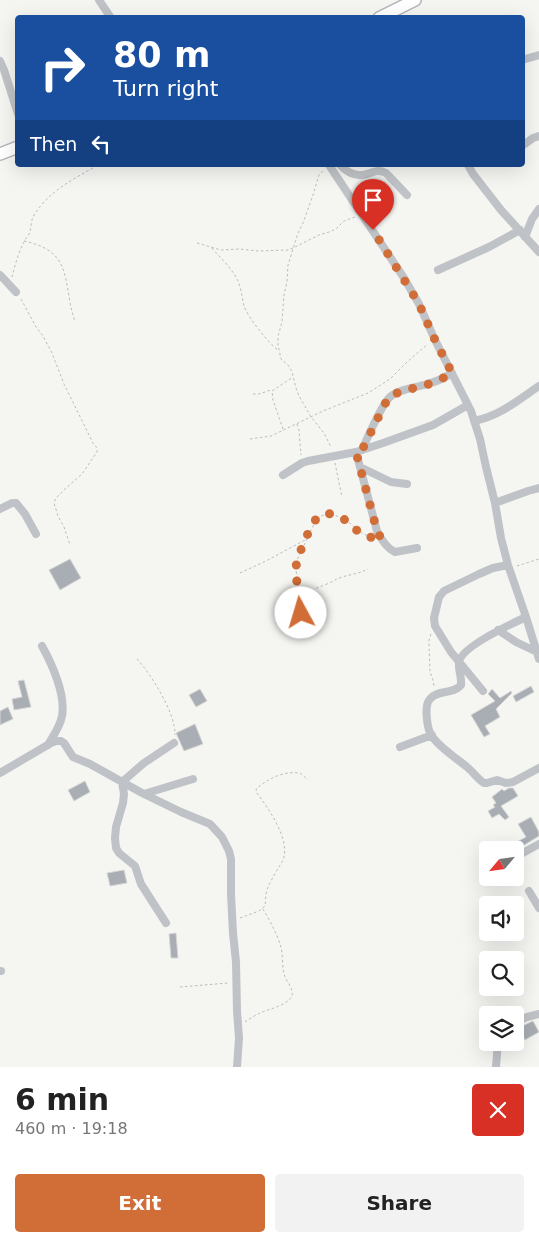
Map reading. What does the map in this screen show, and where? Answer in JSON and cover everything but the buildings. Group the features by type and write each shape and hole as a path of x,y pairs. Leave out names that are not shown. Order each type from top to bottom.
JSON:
{"street":[{"path":"99,0 108,15"},
{"path":"385,15 415,0"},
{"path":"525,59 539,55"},
{"path":"0,61 15,105"},
{"path":"525,144 539,136"},
{"path":"0,154 15,148"},
{"path":"330,167 404,278 419,304 468,405 480,439 508,567 536,640 538,655"},
{"path":"342,167 353,174 362,175 377,170 382,171 407,195"},
{"path":"469,167 510,221 539,252"},
{"path":"438,270 523,234 539,209"},
{"path":"0,275 14,290"},
{"path":"417,548 395,552 382,540 377,531 360,467 359,451 388,398 399,392 426,385 452,373"},
{"path":"474,421 496,415 539,386"},
{"path":"283,475 304,463 359,451 433,425 468,405"},
{"path":"360,467 391,482 407,484"},
{"path":"495,503 539,488"},
{"path":"0,508 12,502 16,503 25,514 36,534"},
{"path":"483,691 451,652 434,623 434,618 442,592 493,568 508,567"},
{"path":"526,617 498,630 462,656 459,662 461,685 455,690 432,696 427,704 426,711 432,735 485,783 497,780 506,783 513,782 539,768"},
{"path":"498,630 538,655"},
{"path":"42,646 50,661 62,700 60,722 48,744"},
{"path":"400,747 432,735"},
{"path":"0,773 48,744 56,741 61,742 73,757 181,812 199,818 210,824 222,838 231,859 232,920 236,962 239,1038 237,1067"},
{"path":"122,782 144,762 174,743"},
{"path":"144,794 194,779"},
{"path":"122,782 124,794 116,826 116,848 119,853 135,866 141,884 166,923"},
{"path":"524,852 539,844"},
{"path":"529,891 539,908"},
{"path":"524,1018 539,1014"},
{"path":"496,1067 497,1051"}],"path":[{"path":"70,544 54,503 56,498 82,474 97,452 64,384 52,353 14,290 15,265 24,241 29,235 31,222 47,198 70,180 94,167"},
{"path":"327,167 319,175 288,265 282,322 278,336 278,350 281,360 291,369 299,396 311,417 327,438 334,457 342,497"},
{"path":"198,243 221,250 288,250 336,229 344,221 363,216"},
{"path":"24,241 40,246 54,254 58,259 68,284 70,304 75,322"},
{"path":"212,248 236,278 247,313 269,342 278,350"},
{"path":"250,439 268,436 358,398 390,378 425,346 435,340"},
{"path":"253,394 272,390 294,376"},
{"path":"272,390 273,400 283,429"},
{"path":"297,423 304,463"},
{"path":"319,630 302,617 296,569 298,557 316,520 320,516 332,514 346,520 365,535 382,540"},
{"path":"240,573 305,540"},
{"path":"508,567 539,559"},
{"path":"301,603 316,588 368,569"},
{"path":"430,699 434,683 430,672 428,641 434,623"},
{"path":"137,659 146,669 167,706 176,731 174,743"},
{"path":"263,909 268,886 283,859 285,850 278,824 256,793 256,789 284,773 300,773 308,780"},
{"path":"232,920 263,909"},
{"path":"238,1026 256,1015 279,1006 290,999 292,995 292,990 284,975 281,948 263,909"},
{"path":"180,987 237,983"}],"route":[{"path":"301,613 296,569 297,560 318,518 324,514 332,514 346,520 365,535 382,540 377,531 356,452 362,450 388,398 405,390 439,380 452,373 419,304 373,230"}]}
